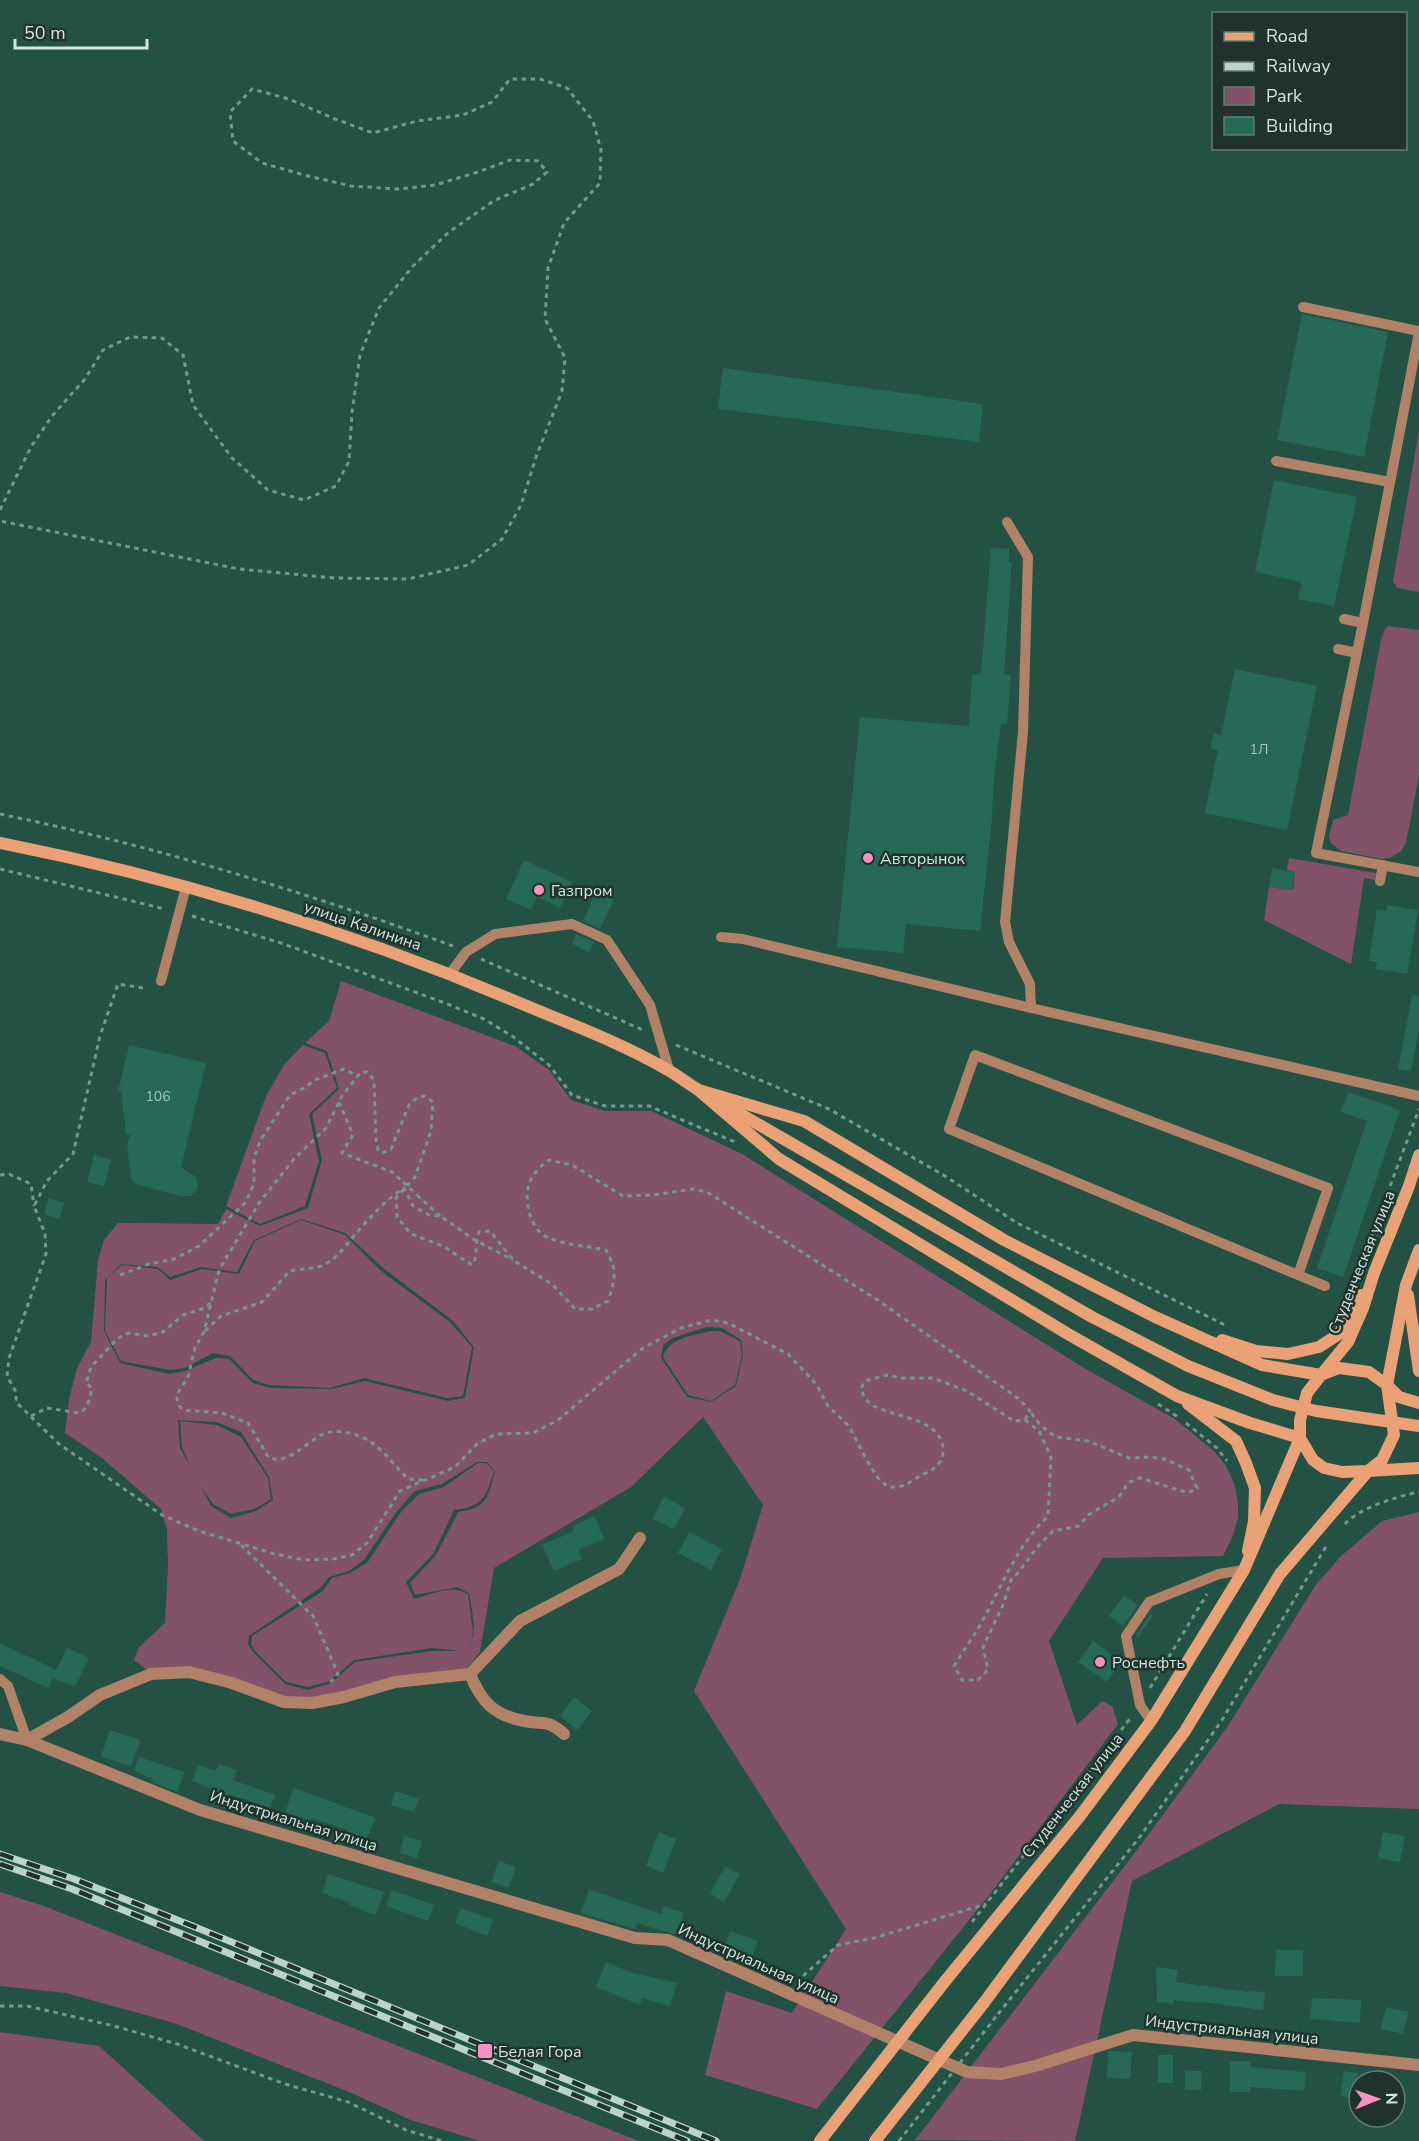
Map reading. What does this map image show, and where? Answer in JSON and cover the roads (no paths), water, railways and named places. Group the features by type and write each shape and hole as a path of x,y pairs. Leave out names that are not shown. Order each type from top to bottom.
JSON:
{"main road":[{"name":"улица Калинина","path":"0,843 105,865 333,930 450,974 595,1034 669,1070 697,1089"},
{"path":"697,1089 804,1122 1004,1240 1155,1317 1262,1365 1321,1375 1339,1368 1369,1372 1399,1397 1419,1403"},
{"path":"697,1089 1092,1317 1188,1366 1273,1400 1317,1411 1419,1426"},
{"path":"697,1089 779,1160 1068,1334 1177,1396 1236,1441 1255,1488 1254,1521 1244,1570"},
{"name":"Студенческая улица","path":"1321,1375 1348,1342 1363,1308 1419,1155"},
{"path":"875,2141 983,2004 1185,1731 1280,1574 1368,1471 1382,1460 1394,1435 1387,1385 1406,1285 1419,1250"},
{"path":"1155,1317 1256,1351 1288,1354 1319,1347 1339,1334 1374,1273"},
{"path":"1406,1285 1419,1371"},
{"path":"1321,1375 1307,1393 1300,1420 1300,1438 1313,1461 1324,1468 1342,1472 1419,1468"},
{"path":"1177,1396 1250,1424 1300,1438"},
{"name":"Студенческая улица","path":"820,2141 946,1980 1080,1816 1151,1721 1244,1570 1300,1438"}],"street":[{"path":"27,1740 68,1717 100,1695 151,1674 189,1672 232,1683 284,1702 312,1703 344,1697 395,1682 470,1674 520,1621 619,1569 640,1538"},
{"path":"470,1674 477,1692 496,1712 523,1721 552,1724 564,1734"},
{"name":"Индустриальная улица","path":"0,1734 27,1740 200,1810 635,1938 668,1940 967,2072 1001,2074 1035,2066 1133,2035 1419,2065"}],"lane":[{"path":"1303,307 1419,331 1316,853 1419,872"},
{"path":"1276,461 1390,482"},
{"path":"1007,522 1028,557 1023,732 1005,922 1009,942 1029,984 1030,1008"},
{"path":"1344,619 1363,623"},
{"path":"1338,649 1357,653"},
{"path":"1380,881 1383,866"},
{"path":"161,981 186,887"},
{"path":"450,974 466,952 495,934 572,924 607,940 650,1005 669,1070"},
{"path":"721,938 743,939 1030,1008 1419,1096"},
{"path":"1298,1275 1328,1188 975,1055 949,1129 1298,1275 1325,1286"},
{"path":"1151,1721 1140,1705 1126,1636 1149,1602 1219,1574 1244,1570"},
{"path":"0,1679 8,1686 27,1740"}],"railway":[{"path":"0,1854 74,1879 195,1927 716,2141"},
{"path":"0,1864 72,1889 687,2141"}],"place":[{"name":"Авторынок","path":"868,858"},
{"name":"Газпром","path":"539,890"},
{"name":"Роснефть","path":"1100,1662"},
{"name":"Белая Гора","path":"485,2051"}]}
